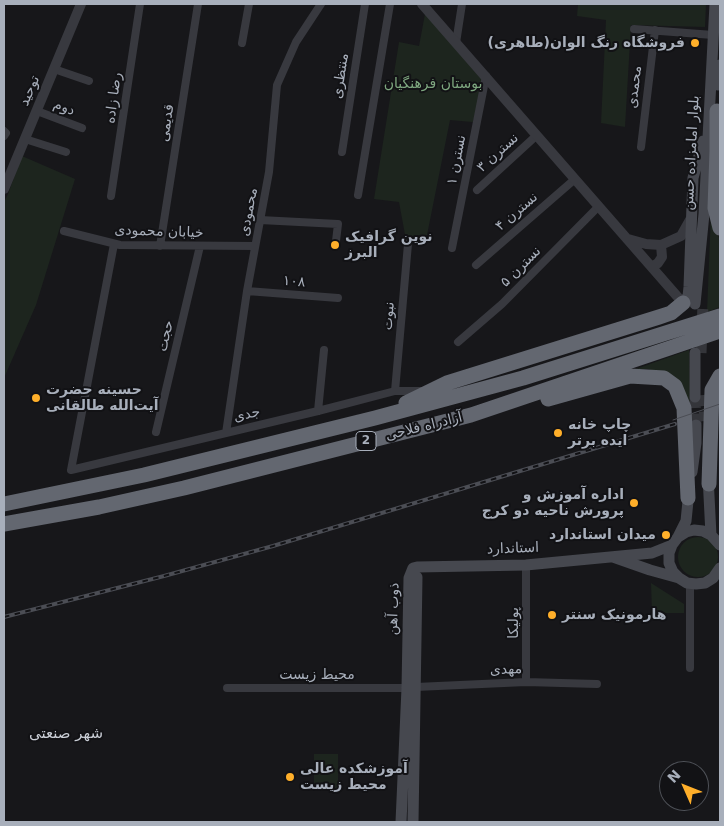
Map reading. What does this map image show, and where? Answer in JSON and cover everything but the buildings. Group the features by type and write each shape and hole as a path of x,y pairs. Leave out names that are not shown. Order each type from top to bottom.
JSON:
{"highway":[{"path":"713,116 717,152 715,208 720,228"},
{"path":"374,418 446,383 659,317 693,304"},
{"name":"آزادراه فلاحی","path":"4,504 144,475 374,418 523,378 720,316"},
{"name":"آزادراه فلاحی","path":"4,524 184,488 471,415 720,331"},
{"path":"510,403 535,402 630,376 664,378 675,386 684,408 688,498"},
{"path":"709,484 712,390 720,376"}],"main road":[{"name":"بلوار امامزاده حسن","path":"693,304 710,186 714,4"},
{"name":"بلوار امامزاده حسن","path":"713,116 720,64"},
{"path":"693,304 688,296 693,178 713,116"},
{"path":"698,353 699,396"},
{"path":"717,540 701,423 696,443 686,521 669,553 670,563 673,572 684,581 705,583 716,577 720,568"},
{"path":"675,541 686,532 694,530 703,531 717,540"},
{"name":"استاندارد","path":"417,567 526,565 652,553 675,541"},
{"name":"استاندارد","path":"609,556 684,581"},
{"name":"ذوب آهن","path":"401,822 411,687 417,567"},
{"name":"ذوب آهن","path":"411,687 412,822"}],"street":[{"name":"توحید","path":"4,189 81,4"},
{"name":"رضا زاده","path":"111,196 140,4"},
{"name":"قدیمی","path":"160,246 198,4"},
{"path":"242,43 249,4"},
{"name":"محمودی","path":"226,433 247,290 269,172 278,85 296,42 320,4"},
{"name":"منتظری","path":"342,152 365,4"},
{"path":"358,195 390,4"},
{"path":"422,4 652,267 693,304"},
{"path":"456,42 462,4"},
{"path":"634,29 713,35"},
{"name":"محمدی","path":"641,147 654,30"},
{"path":"54,70 89,81"},
{"name":"نسترن ۱","path":"452,248 486,76"},
{"name":"دوم","path":"36,111 82,128"},
{"path":"4,131 6,132 4,136"},
{"name":"نسترن ۳","path":"477,190 537,135"},
{"path":"25,139 66,152"},
{"name":"نسترن ۴","path":"476,265 575,179"},
{"name":"نسترن ۵","path":"458,342 502,304 599,206"},
{"path":"260,220 338,224 336,240"},
{"path":"627,239 646,244 661,245 681,236 690,220"},
{"name":"خیابان محمودی","path":"64,232 114,244 255,246"},
{"name":"جدی","path":"114,244 71,470 395,391 428,392"},
{"name":"نبوت","path":"395,391 408,244"},
{"path":"652,267 662,257 661,245"},
{"name":"حجت","path":"156,432 200,246"},
{"name":"۱۰۸","path":"247,290 338,298"},
{"path":"318,411 324,350"},
{"name":"پولیکا","path":"526,565 526,682"},
{"path":"684,581 690,668"},
{"name":"مهدی","path":"411,687 526,682 596,684"},
{"name":"محیط زیست","path":"227,688 411,687"}],"green space":[{"path":"578,4 706,4 705,27 631,25 625,127 601,123 606,20 577,16"},
{"name":"بوستان فرهنگیان","path":"425,14 484,77 473,122 450,120 425,245 406,240 399,202 374,199 399,42 419,46"},
{"path":"22,156 75,179 36,305 4,378 4,202"},
{"path":"711,213 720,241 720,307 707,312"},
{"path":"689,350 690,402 687,402 657,372 648,369 636,369"},
{"path":"702,537 709,540 715,546 718,557 717,565 709,574 702,577 694,577 687,574 679,565 678,553 681,546 690,538"},
{"path":"651,583 684,604 684,613 652,613"},
{"path":"314,754 338,754 338,788 314,788"}],"tunnel":[{"path":"701,353 703,304"},
{"path":"703,395 705,421"},
{"path":"695,397 696,425"}],"tram line":[{"path":"673,420 720,404"}],"railway":[{"path":"4,617 273,546 675,424"}],"place":[{"name":"فروشگاه رنگ الوان(طاهری)","path":"695,43"},
{"name":"نوین گرافیک البرز","path":"335,245"},
{"name":"حسینه حضرت آیت‌الله طالقانی","path":"36,398"},
{"name":"چاپ خانه ایده برتر","path":"558,433"},
{"name":"اداره آموزش و پرورش ناحیه دو کرج","path":"634,503"},
{"name":"میدان استاندارد","path":"666,535"},
{"name":"هارمونیک سنتر","path":"552,615"},
{"name":"آموزشکده عالی محیط زیست","path":"290,777"}],"district":[{"name":"شهر صنعتی","path":"66,734"}]}
